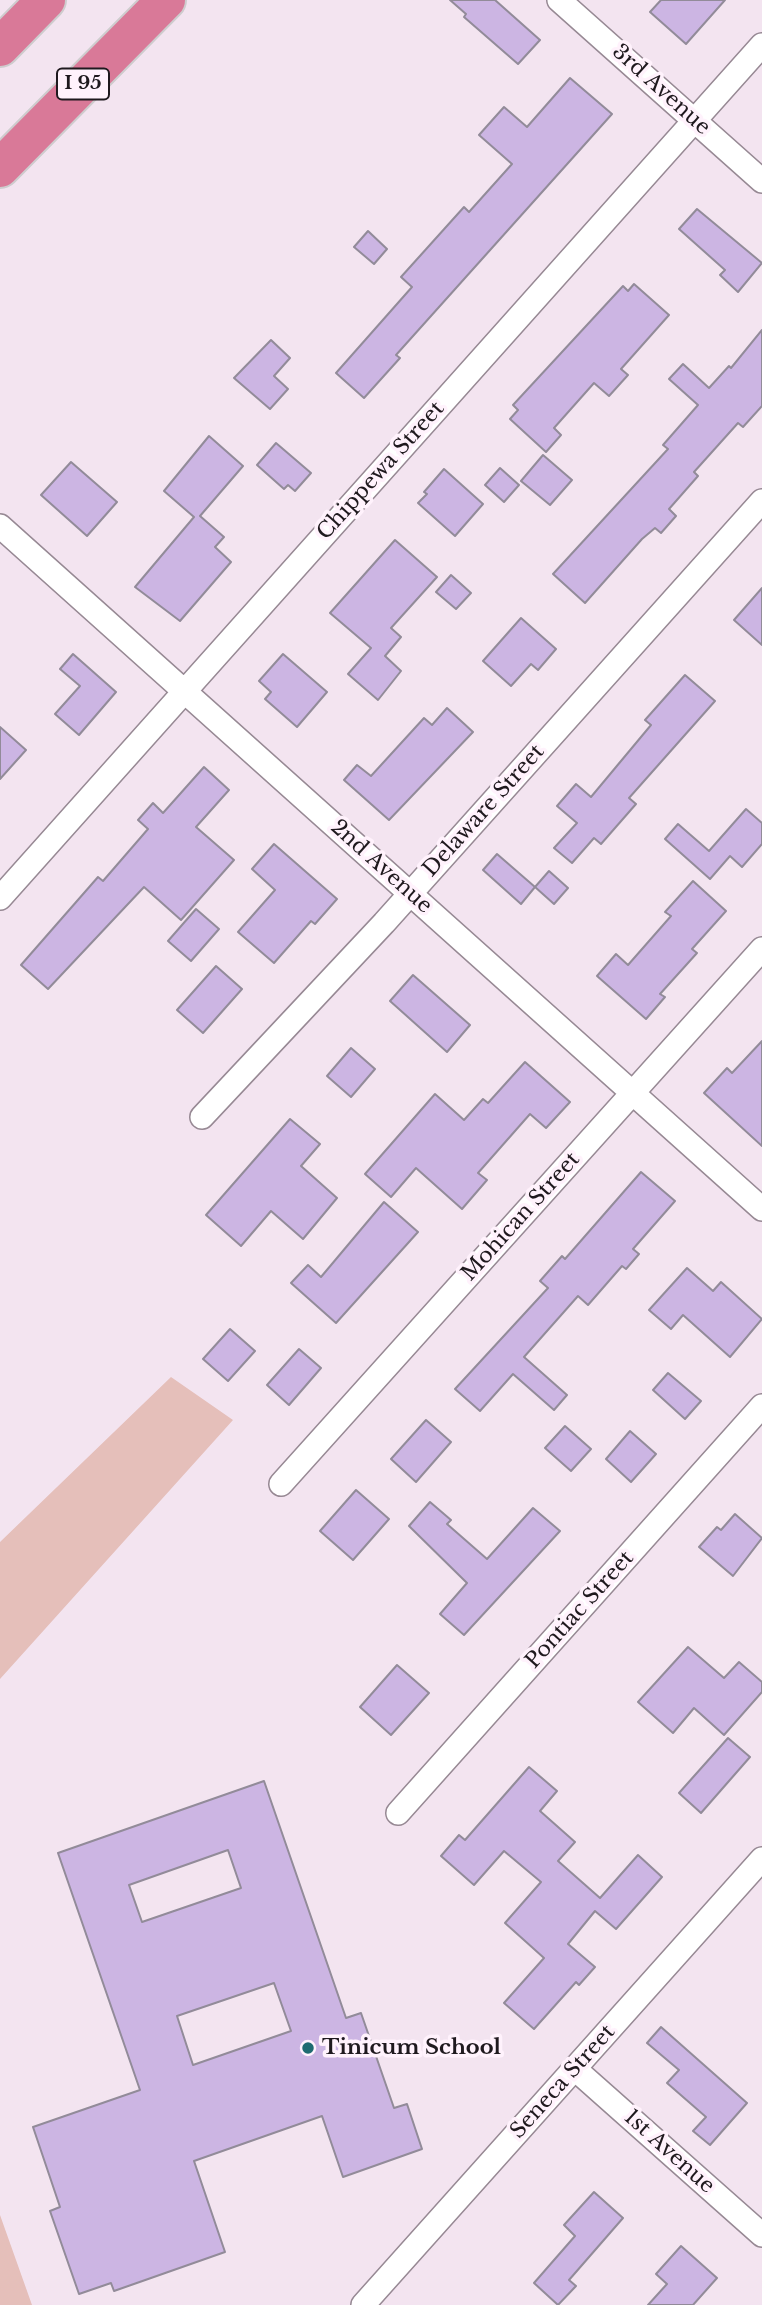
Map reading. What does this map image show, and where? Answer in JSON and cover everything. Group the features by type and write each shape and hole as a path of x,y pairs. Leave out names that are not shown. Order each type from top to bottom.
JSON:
{"highway":[{"path":"0,47 46,0"},
{"name":"I 95","path":"0,169 166,0"}],"street":[{"name":"3rd Avenue","path":"559,0 762,181"},
{"name":"Chippewa Street","path":"0,898 762,45"},
{"name":"Delaware Street","path":"202,1116 410,894 762,501"},
{"name":"2nd Avenue","path":"0,526 762,1209"},
{"name":"Mohican Street","path":"281,1484 762,949"},
{"name":"Pontiac Street","path":"398,1813 762,1406"},
{"name":"Seneca Street","path":"363,2305 762,1859"},
{"name":"1st Avenue","path":"575,2069 762,2235"}],"shaded area":[{"path":"171,1377 233,1420 0,1679 0,1542"},
{"path":"0,2215 32,2305 0,2305"}],"building":[{"path":"450,0 495,0 540,40 518,64 464,17 466,14"},
{"path":"661,0 725,0 686,44 650,12"},
{"path":"570,78 612,114 396,355 400,358 364,398 336,373 412,287 401,277 464,207 469,212 512,164 479,135 504,107 527,127"},
{"path":"697,209 762,263 738,292 720,275 725,270 679,229"},
{"path":"368,231 387,249 374,264 354,247"},
{"path":"634,284 669,315 621,369 628,375 609,396 594,383 554,428 561,435 546,452 510,419 518,410 513,405 623,286 628,291"},
{"path":"762,330 762,406 743,427 738,423 694,472 698,476 669,509 676,516 661,533 655,528 642,539 585,603 553,574 668,449 663,445 698,405 669,379 683,364 709,388 729,366 731,368"},
{"path":"271,340 290,358 274,376 288,389 270,409 234,378"},
{"path":"209,436 243,466 200,516 224,537 215,547 231,562 180,621 135,587 194,517 164,491"},
{"path":"276,443 311,473 295,491 288,485 284,489 257,465"},
{"path":"543,455 572,480 550,505 521,481"},
{"path":"71,462 117,502 87,536 41,495"},
{"path":"500,468 519,485 504,502 485,485"},
{"path":"444,469 483,504 455,536 418,503"},
{"path":"395,540 437,577 391,628 401,637 385,656 401,671 378,700 348,674 371,648 330,613"},
{"path":"451,575 471,593 456,609 436,592"},
{"path":"762,588 762,645 734,620"},
{"path":"521,618 556,649 538,670 531,664 511,686 483,661"},
{"path":"73,654 116,692 79,735 55,714 80,686 60,669"},
{"path":"283,654 327,692 297,727 265,699 271,692 259,681"},
{"path":"685,675 715,701 629,798 636,804 601,844 594,838 572,863 554,848 577,823 557,806 576,784 591,797 651,725 645,720"},
{"path":"447,708 473,732 389,820 344,780 357,765 371,776 424,718 432,725"},
{"path":"0,727 26,750 0,779"},
{"path":"204,767 229,790 196,827 234,860 181,920 144,887 48,989 21,965 98,877 103,881 148,829 138,820 153,803 163,813"},
{"path":"746,809 762,823 762,844 742,867 730,856 710,879 665,839 678,824 709,851"},
{"path":"274,844 337,899 315,924 311,921 274,963 238,932 275,890 252,869"},
{"path":"497,854 535,887 521,904 483,870"},
{"path":"549,871 568,888 554,904 535,887"},
{"path":"693,881 726,911 692,949 697,953 660,994 665,997 646,1019 597,976 616,954 628,965 671,916 665,912"},
{"path":"196,909 219,929 191,961 168,941"},
{"path":"216,966 242,989 203,1033 177,1010"},
{"path":"413,975 470,1025 447,1052 390,1001"},
{"path":"762,1041 762,1146 704,1093 727,1068 732,1073"},
{"path":"351,1048 375,1069 351,1097 327,1076"},
{"path":"525,1062 570,1102 546,1128 530,1114 478,1173 487,1180 462,1209 416,1168 391,1197 365,1174 435,1094 464,1120 483,1099 488,1103"},
{"path":"290,1119 320,1144 301,1166 337,1198 303,1239 271,1211 241,1246 206,1215"},
{"path":"641,1172 675,1201 633,1249 639,1254 626,1269 622,1266 588,1305 578,1296 524,1357 567,1395 554,1410 513,1374 480,1411 455,1389 548,1288 540,1281 562,1256 565,1259"},
{"path":"384,1202 418,1232 336,1323 291,1283 308,1265 321,1277"},
{"path":"687,1268 713,1291 721,1282 762,1319 730,1357 683,1315 671,1329 649,1310"},
{"path":"230,1329 255,1351 228,1381 203,1359"},
{"path":"299,1349 321,1368 289,1405 267,1385"},
{"path":"668,1373 701,1401 685,1419 653,1390"},
{"path":"426,1420 451,1442 416,1482 391,1459"},
{"path":"565,1426 591,1449 571,1471 545,1448"},
{"path":"630,1431 656,1454 631,1482 606,1459"},
{"path":"356,1490 389,1519 353,1560 320,1531"},
{"path":"430,1502 451,1520 447,1524 487,1559 533,1508 560,1531 464,1635 440,1614 467,1583 409,1526"},
{"path":"735,1514 762,1538 733,1576 699,1547 717,1527 721,1530"},
{"path":"688,1647 724,1678 739,1662 762,1682 762,1692 724,1735 694,1708 673,1733 638,1702"},
{"path":"397,1665 429,1693 391,1735 360,1707"},
{"path":"728,1738 750,1757 701,1813 679,1793"},
{"path":"529,1767 557,1791 540,1811 575,1842 558,1861 600,1898 638,1855 662,1877 616,1929 595,1911 568,1944 595,1967 579,1985 576,1982 534,2029 504,2003 544,1958 505,1923 541,1882 504,1851 474,1885 441,1856 459,1835 465,1840"},
{"name":"Tinicum School","path":"264,1781 346,2018 361,2013 394,2108 407,2104 422,2149 343,2177 322,2116 194,2161 225,2252 114,2291 111,2283 79,2294 50,2211 60,2207 33,2127 140,2090 58,1853","holes":["228,1850 241,1888 142,1922 129,1885","274,1983 291,2031 193,2065 177,2016"]},
{"path":"661,2027 747,2103 710,2145 693,2131 706,2117 667,2083 679,2070 647,2043"},
{"path":"594,2192 623,2218 569,2280 576,2286 558,2305 534,2283 575,2236 564,2225"},
{"path":"681,2246 717,2278 693,2305 648,2305 667,2284 656,2274"}],"place":[{"name":"Tinicum School","path":"308,2048"}]}
